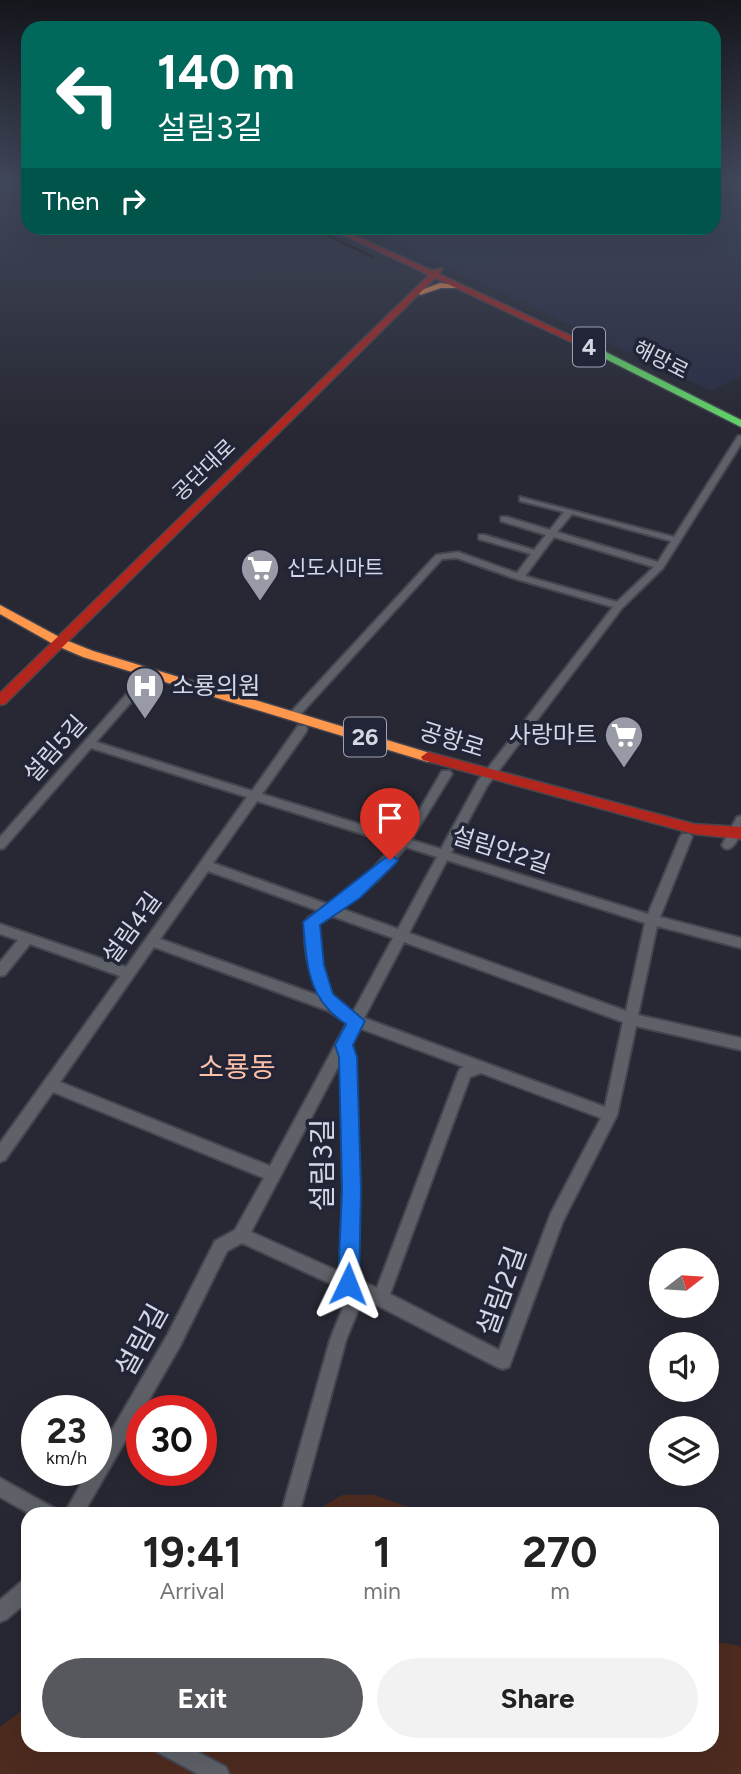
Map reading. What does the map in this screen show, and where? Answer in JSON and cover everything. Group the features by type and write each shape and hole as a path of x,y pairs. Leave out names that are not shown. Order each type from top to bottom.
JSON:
{"main road":[{"path":"410,266 418,274 412,293"},
{"name":"해망로","path":"419,266 597,350 741,424"},
{"name":"해망로","path":"423,266 741,415"},
{"name":"공단대로","path":"0,688 51,644 434,271"},
{"path":"412,293 433,286 460,286"},
{"name":"공항로","path":"0,609 51,644 298,722 687,837 737,835"},
{"name":"공항로","path":"0,622 143,682 298,722 446,774 487,779 694,829 737,835"},
{"name":"공단대로","path":"0,701 51,644"}],"street":[{"path":"487,779 619,606 660,566 741,438"},
{"path":"523,499 677,540"},
{"path":"519,577 570,511"},
{"path":"504,519 660,566"},
{"path":"482,537 536,553"},
{"name":"설림4길","path":"0,1155 206,866 255,794 298,722 439,557 458,555 519,577 619,606"},
{"name":"설림5길","path":"0,845 143,682"},
{"name":"설림안2길","path":"90,744 652,920 741,943"},
{"path":"334,1007 326,997 315,965 312,922 373,879 406,842 446,774"},
{"name":"설림길","path":"77,1507 174,1340 221,1246 241,1235 404,934 443,854 487,779"},
{"name":"설림2길","path":"353,1287 381,1298 503,1361 556,1219 610,1115 652,920 687,837"},
{"path":"206,866 404,934 632,1019 741,1044"},
{"path":"0,929 128,973"},
{"path":"0,971 27,939"},
{"path":"151,941 334,1007 356,1021 610,1115"},
{"name":"설림3길","path":"292,1507 353,1287 348,1057 344,1045"},
{"path":"381,1298 465,1073 478,1068"},
{"path":"51,1085 272,1174"},
{"path":"241,1235 353,1287"},
{"path":"0,1488 35,1507"},
{"path":"0,1612 21,1595"},
{"path":"177,1752 219,1774"}],"shaded area":[{"path":"444,266 741,266 741,377 711,391"},
{"path":"342,1495 374,1495 407,1507 323,1507"},
{"path":"719,1642 741,1646 741,1774 0,1774 0,1727 21,1711 21,1752 719,1752"}],"traffic: fast":[{"path":"583,344 741,424"}],"traffic: slow":[{"path":"420,292 440,285 460,286"},
{"path":"0,609 59,642 88,654 428,757"}],"traffic: jam":[{"path":"414,266 583,344"},
{"path":"0,701 439,270"},
{"path":"428,757 694,829 741,833"}],"place":[{"name":"신도시마트","path":"260,602"},
{"name":"소룡의원","path":"145,720"},
{"name":"사랑마트","path":"624,769"}],"district":[{"name":"소룡동","path":"237,1067"}],"route":[{"path":"348,1284 351,1189 348,1057 344,1045 356,1021 334,1007 326,997 315,965 312,922 373,879 390,860"}]}
